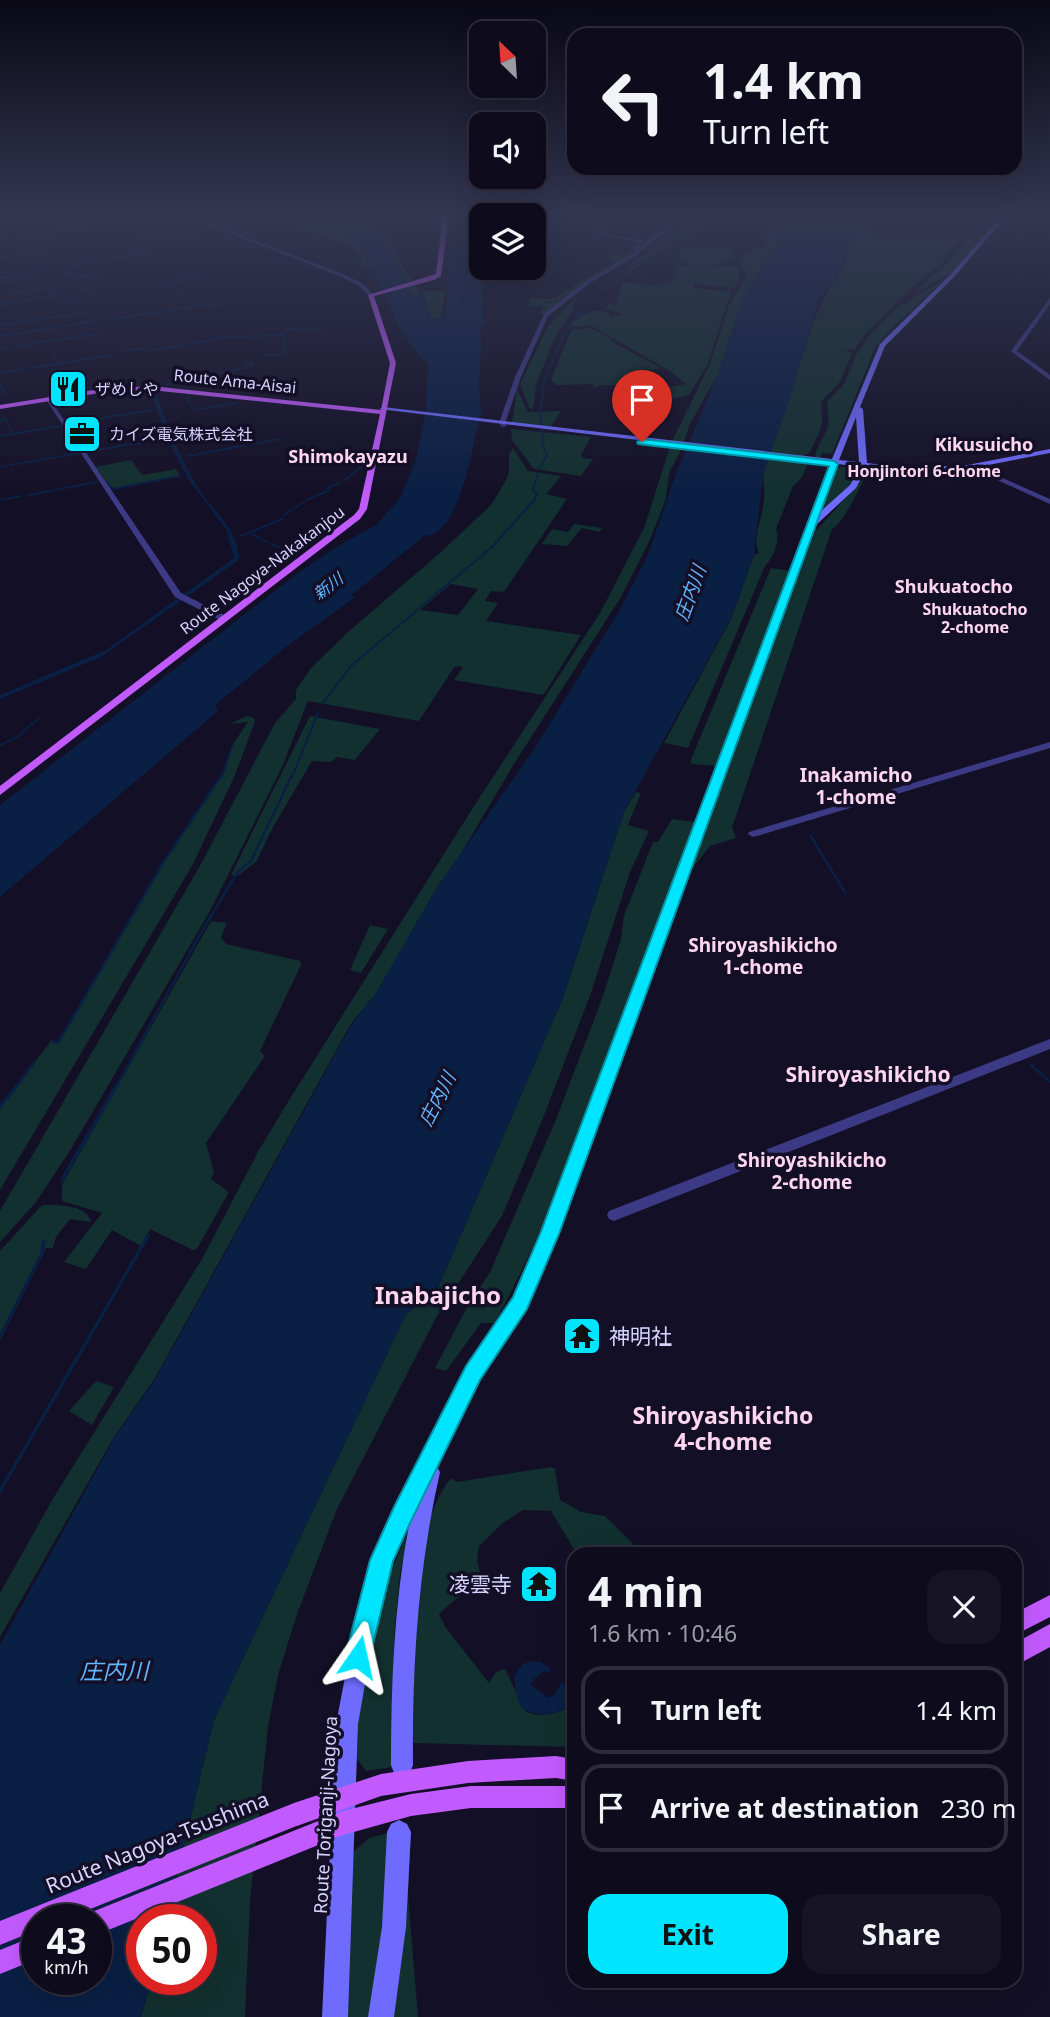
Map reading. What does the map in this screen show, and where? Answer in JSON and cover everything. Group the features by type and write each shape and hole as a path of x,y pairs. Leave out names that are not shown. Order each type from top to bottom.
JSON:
{"main road":[{"name":"Route Nagoya-Nakakanjou","path":"0,792 357,517 363,509 375,458 393,363 378,310"},
{"name":"Route Toriganji-Nagoya","path":"335,2017 347,1724 370,1599 382,1560 438,1440 473,1373 520,1302 550,1234 832,462 859,408 881,345 917,310"},
{"name":"Route Ama-Aisai","path":"0,406 98,389 157,386 383,411"},
{"name":"Route Ama-Aisai","path":"0,406 100,391 164,388 383,411"},
{"path":"811,525 853,486 862,466 863,441 859,408"},
{"path":"383,411 911,472 976,468 1050,452"},
{"path":"402,1765 402,1686 410,1565 420,1510 438,1440"},
{"path":"1022,1621 1050,1605"},
{"path":"1022,1651 1050,1635"},
{"name":"Route Nagoya-Tsushima","path":"0,1933 294,1815 381,1786 468,1772 544,1768 567,1770"},
{"path":"112,1916 343,1823 411,1805 471,1797 567,1797"},
{"path":"381,2017 394,1927 399,1832"},
{"path":"0,1962 21,1953"}],"street":[{"path":"503,425 518,377 546,315 552,310"},
{"path":"1043,310 1014,351 1050,378"},
{"path":"47,399 182,597 223,618"},
{"path":"976,468 1050,502"},
{"path":"753,834 1050,745"},
{"path":"614,1215 1050,1044"}],"green space":[{"path":"428,310 442,310 441,319 431,318"},
{"path":"564,310 572,310 557,333 536,384 533,409 530,409 520,384 547,328"},
{"path":"610,310 725,310 707,365 689,395 671,399 659,389 686,384 672,372 590,325 568,328 581,316 593,312 605,311 610,313 609,317 625,315"},
{"path":"728,310 739,310 718,374 690,424 684,442 672,441 710,364"},
{"path":"819,310 889,310 865,334 854,350 844,350 852,353 839,383 821,402 822,422 810,452 796,461 808,463 802,477 793,486 776,529 778,539 775,549 764,568 688,748 664,743 731,619 754,555 759,553 757,536 764,502 763,474"},
{"path":"894,310 911,310 875,348 832,454 822,453 818,461 815,460 816,451 829,425 827,402 845,383 856,355 870,335"},
{"path":"589,328 661,368 630,375 623,386 601,385 594,388 593,384 557,385 551,380 571,331"},
{"path":"517,389 528,412 561,411 551,427 512,423"},
{"path":"511,429 591,437 581,455 582,458 593,459 581,476 534,469 512,440"},
{"path":"670,447 682,448 669,473 666,499 650,540 621,597 512,767 456,862 436,889 375,995 352,1022 155,1378 114,1437 0,1637 0,1593 54,1497 202,1259 259,1150 291,1097 476,803 600,613 644,528"},
{"path":"513,448 528,471 561,476 546,494 567,499 504,592 491,591 485,601 498,603 486,621 581,635 546,691 543,695 454,680 463,667 455,666 419,721 308,701 282,767 210,911 71,1149 36,1202 0,1242 0,1211 201,864 275,723 296,699 296,690 311,668 347,633 491,505 509,472 509,454","holes":["451,584 478,589 458,615 420,610"]},
{"path":"131,460 142,475 176,469 180,476 111,489 96,467"},
{"path":"837,468 857,469 854,479 823,512 819,511"},
{"path":"864,477 846,513 832,529 732,827 736,838 710,846 690,871 815,532"},
{"path":"574,524 602,528 599,532 582,528 567,546 542,544 552,529 568,532"},
{"path":"771,568 791,571 716,766 692,764 690,762"},
{"path":"247,716 255,721 235,775 193,864 0,1190 0,1107 51,1041 58,1043 163,863 222,776 233,744 248,722 230,724"},
{"path":"310,716 380,729 355,760 337,757 331,762 312,761 273,827 256,862 237,876 231,875"},
{"path":"636,792 641,793 628,825 649,831 630,872 591,993 543,1118 502,1216 437,1316 337,1509 297,1614 278,1675 268,1727 250,1901 245,2017 141,2017 147,1995 217,1995 217,1904 170,1904 214,1720 406,1314 437,1290 563,998 624,812"},
{"path":"672,819 695,822 576,1142 538,1235 494,1323 481,1323 446,1371 435,1368 465,1311 490,1272 555,1122 603,996 621,939 624,916 653,842 658,842"},
{"path":"211,921 227,923 221,937 226,944 300,961 301,965 260,1051 265,1056 206,1143 214,1172 211,1179 229,1192 197,1249 193,1250 150,1229 141,1246 112,1230 86,1269 64,1262 102,1213 62,1201 62,1185"},
{"path":"370,925 388,929 361,973 350,970"},
{"path":"42,1205 78,1209 88,1216 91,1222 70,1219 56,1237 53,1248 46,1248 0,1341 0,1251"},
{"path":"96,1381 114,1387 92,1425 69,1411"},
{"path":"551,1467 555,1469 560,1500 581,1512 605,1516 633,1544 634,1547 573,1547 551,1511 523,1510 504,1522 479,1546 477,1561 481,1576 439,1614 446,1628 489,1683 496,1672 505,1669 525,1711 544,1715 567,1708 567,1747 414,1743 411,1725 413,1631 420,1562 437,1501 451,1478 457,1482"},
{"path":"410,1527 400,1575 394,1637 393,1767 366,1771 357,1759 358,1711 381,1595"},
{"path":"411,1830 408,1895 418,2017 393,2017 408,1831"},
{"path":"389,1833 385,1929 373,2017 344,2017 352,1853 369,1838"}],"water":[{"name":"新川","path":"391,310 427,310 431,318 445,318 446,310 483,310 479,391 482,411 464,483 448,520 437,532 424,536 352,595 354,598 286,647 215,705 218,711 0,897 0,805 294,576 333,549 377,524 400,498 415,462 425,416 428,365 402,334"},
{"name":"庄内川","path":"739,310 816,310 788,404 763,474 754,555 731,618 624,812 563,998 437,1290 406,1314 214,1720 170,1904 126,1904 126,1995 147,1995 141,2017 0,2017 0,1645 115,1437 156,1378 353,1022 375,995 436,889 533,751 618,613 648,555 676,473 718,374"},
{"path":"148,390 154,390 197,486 229,529 238,549 239,560 101,657 0,699 0,695 106,650 234,558 226,529 188,479"},
{"path":"540,1662 550,1668 550,1673 543,1671 531,1682 532,1686 549,1698 555,1694 562,1681 567,1689 567,1708 534,1714 523,1708 517,1698 514,1676 523,1664"}],"waterway":[{"path":"103,320 170,310"},
{"path":"567,329 583,310"},
{"path":"0,325 84,313"},
{"path":"0,336 91,322 86,314"},
{"path":"265,355 283,355 286,329 320,328"},
{"path":"540,411 544,389 542,386 566,330"},
{"path":"15,346 99,334"},
{"path":"256,336 284,335"},
{"path":"191,344 223,337 251,337"},
{"path":"151,350 185,345"},
{"path":"0,349 8,348"},
{"path":"124,351 145,348 147,351"},
{"path":"53,354 59,363"},
{"path":"30,368 113,355"},
{"path":"248,368 246,365 253,364 250,361"},
{"path":"166,384 244,368"},
{"path":"0,373 23,369"},
{"path":"0,385 4,393 0,394"},
{"path":"187,398 195,411"},
{"path":"200,409 236,403"},
{"path":"68,424 151,410"},
{"path":"539,469 548,454 544,450 540,413"},
{"path":"0,420 6,419"},
{"path":"7,421 13,434"},
{"path":"13,434 61,426"},
{"path":"0,436 13,434"},
{"path":"87,452 160,439"},
{"path":"188,456 280,439"},
{"path":"11,465 79,453"},
{"path":"344,481 363,465"},
{"path":"0,467 5,466"},
{"path":"323,703 351,666 492,547 535,499 537,494 533,490 538,473"},
{"path":"107,482 112,489 180,476"},
{"path":"29,495 97,482"},
{"path":"327,488 339,483"},
{"path":"307,500 330,490"},
{"path":"0,500 21,496"},
{"path":"284,515 304,502"},
{"path":"241,536 282,519"},
{"path":"252,534 267,542"},
{"path":"272,544 284,550"},
{"path":"292,777 318,713"},
{"path":"0,745 17,737 39,718"},
{"path":"222,777 233,744"},
{"path":"51,1041 58,1043 163,863 222,775"},
{"path":"116,1087 202,931 237,873 251,861 292,775"},
{"path":"810,835 846,894"},
{"path":"16,1087 34,1063"},
{"path":"1031,1065 1050,1082"},
{"path":"0,1107 17,1085"},
{"path":"62,1180 117,1085"},
{"path":"0,1491 148,1236"},
{"path":"0,1337 42,1253 44,1241"}],"place":[{"name":"ザめしや","path":"68,389"},
{"name":"カイズ電気株式会社","path":"82,434"},
{"name":"神明社","path":"582,1336"},
{"name":"凌雲寺","path":"539,1584"}],"district":[{"name":"Kikusuicho","path":"984,444"},
{"name":"Shimokayazu","path":"348,456"},
{"name":"Honjintori 6-chome","path":"924,471"},
{"name":"Shukuatocho","path":"954,586"},
{"name":"Shukuatocho 2-chome","path":"975,618"},
{"name":"Inakamicho 1-chome","path":"856,786"},
{"name":"Shiroyashikicho 1-chome","path":"763,956"},
{"name":"Shiroyashikicho","path":"868,1074"},
{"name":"Shiroyashikicho 2-chome","path":"812,1171"},
{"name":"Inabajicho","path":"438,1294"},
{"name":"Shiroyashikicho 4-chome","path":"723,1428"}],"route":[{"path":"358,1657 370,1599 382,1560 402,1515 473,1373 520,1302 550,1234 834,464 642,442"}]}
